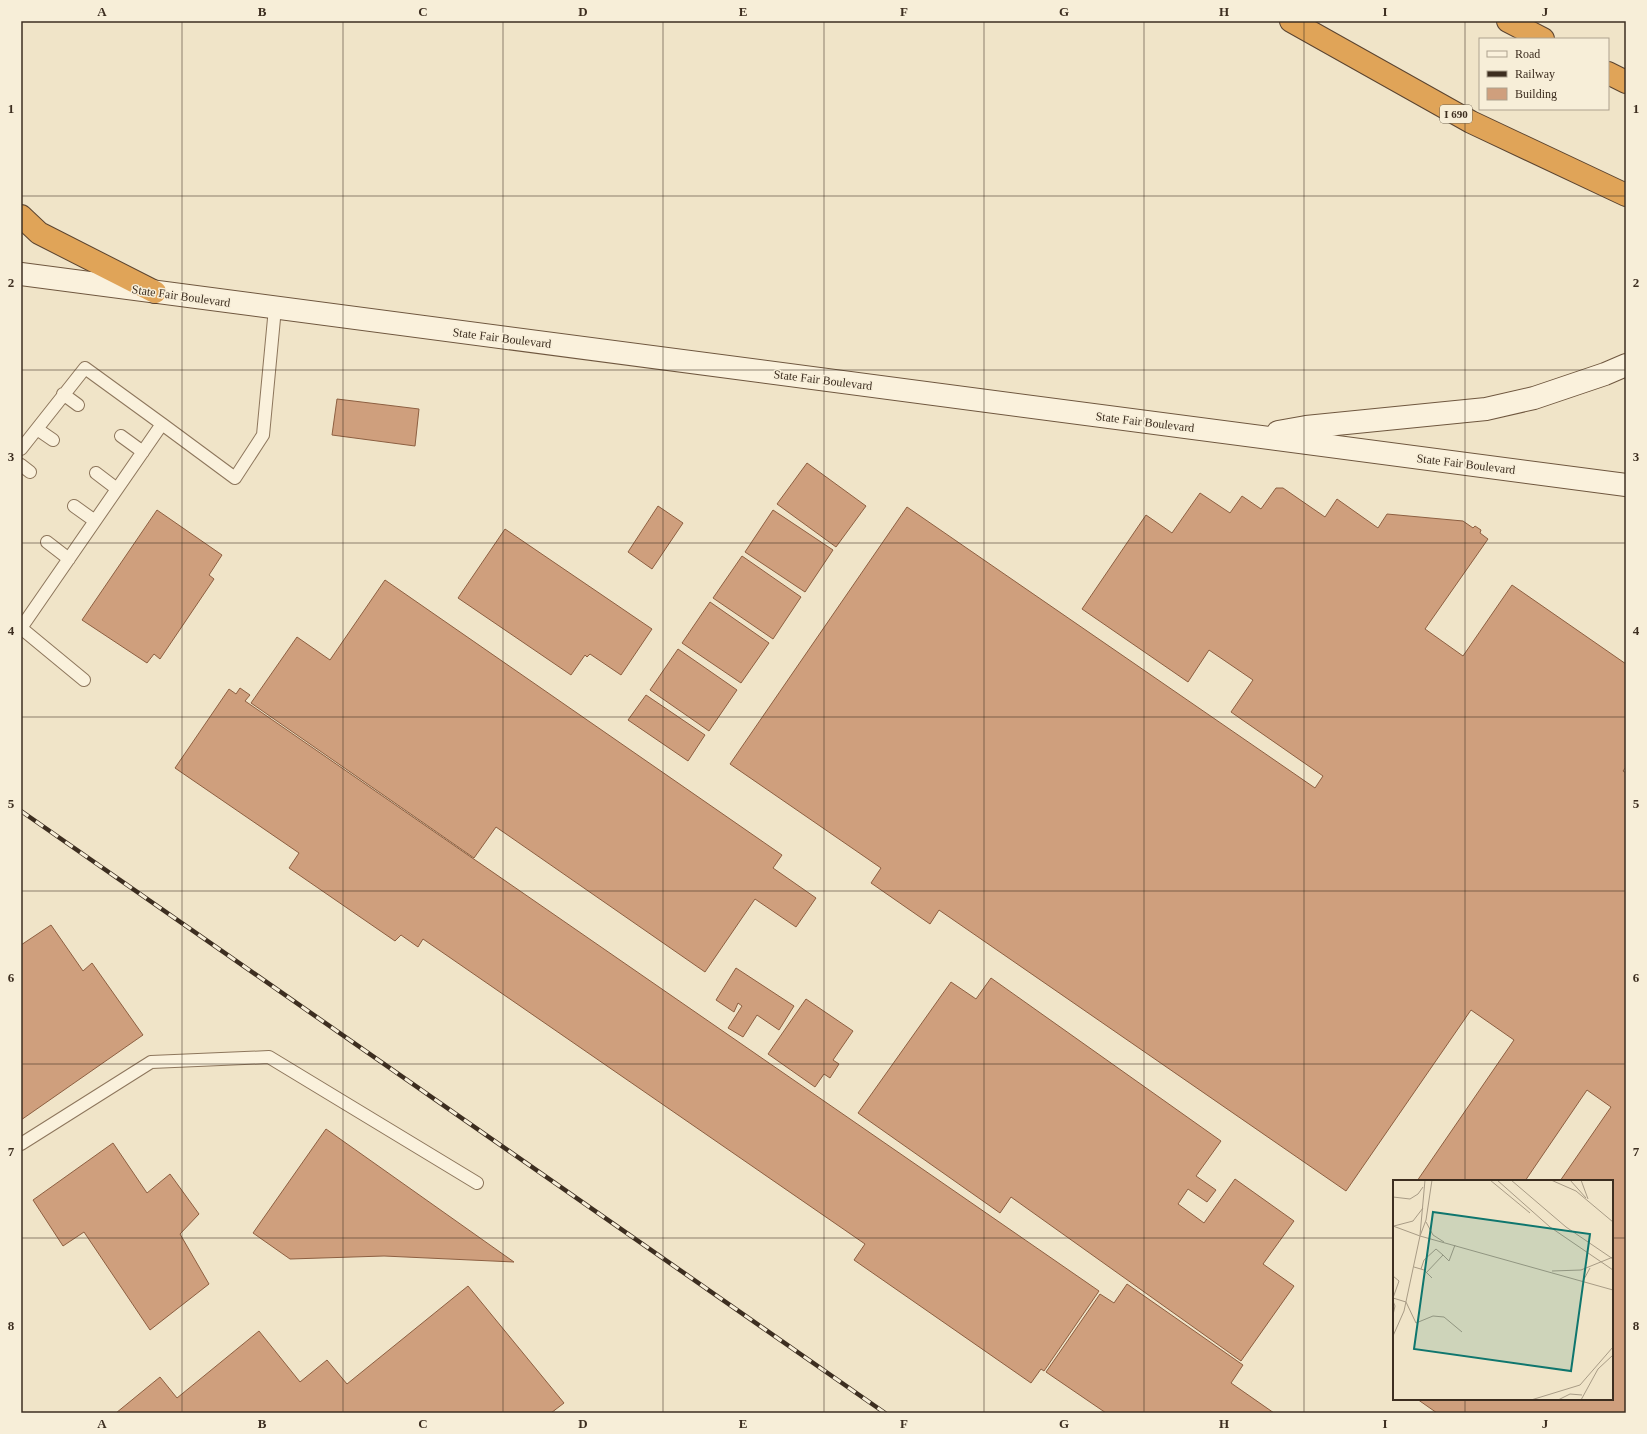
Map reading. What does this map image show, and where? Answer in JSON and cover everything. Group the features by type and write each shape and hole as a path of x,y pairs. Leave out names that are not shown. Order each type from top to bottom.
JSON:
{"highway":[{"name":"I 690","path":"1291,21 1471,122 1626,196"},
{"path":"1508,21 1540,38"},
{"path":"1609,74 1626,82"},
{"path":"21,216 39,233 155,292"}],"main road":[{"name":"State Fair Boulevard","path":"21,274 1626,485"},
{"path":"1255,436 1306,427 1486,409 1534,398 1606,374 1626,365"}],"lane":[{"path":"21,449 84,368 235,478 263,436 275,308"},
{"path":"63,394 78,405"},
{"path":"84,680 21,628 162,424"},
{"path":"37,429 53,440"},
{"path":"121,436 143,452"},
{"path":"96,473 117,489"},
{"path":"74,506 95,521"},
{"path":"47,542 69,559"},
{"path":"21,1144 151,1062 269,1058 477,1183"}],"building":[{"path":"337,399 419,409 415,446 332,435"},
{"path":"807,463 866,506 836,547 777,504"},
{"path":"1276,488 1283,488 1325,517 1337,499 1378,528 1387,514 1463,521 1473,528 1475,526 1481,530 1480,533 1488,539 1425,629 1463,656 1512,585 1626,664 1626,767 1623,771 1626,773 1626,1413 1437,1413 1418,1400 1613,1400 1613,1180 1561,1180 1611,1107 1587,1090 1526,1180 1418,1180 1514,1040 1471,1010 1346,1191 939,910 930,924 871,883 881,868 730,764 907,507 1315,788 1323,776 1231,712 1253,680 1209,650 1188,682 1082,609 1146,515 1172,533 1200,493 1230,513 1242,496 1261,509"},
{"path":"658,506 683,523 652,569 628,552"},
{"path":"157,510 222,555 209,575 214,579 160,659 154,654 147,663 82,620"},
{"path":"773,510 833,550 805,592 745,552"},
{"path":"505,529 652,629 621,675 590,654 587,657 585,655 571,675 458,598"},
{"path":"742,556 801,597 773,639 713,598"},
{"path":"385,580 782,855 773,868 816,898 796,927 755,899 705,972 496,827 474,858 251,703 297,637 330,660"},
{"path":"710,602 769,643 741,683 682,643"},
{"path":"678,649 737,690 709,731 650,690"},
{"path":"240,688 250,695 245,701 1099,1291 1044,1371 1041,1369 1031,1383 854,1260 865,1244 423,939 418,947 401,935 395,941 289,868 299,853 175,768 229,689 236,694"},
{"path":"646,695 705,735 688,761 628,720"},
{"path":"51,925 83,971 92,963 143,1035 21,1120 21,945"},
{"path":"736,968 794,1006 779,1030 757,1015 743,1037 728,1028 742,1006 738,1003 734,1012 716,1000"},
{"path":"991,978 1221,1141 1196,1176 1216,1190 1207,1202 1188,1189 1178,1204 1204,1223 1235,1179 1294,1221 1263,1264 1294,1286 1241,1361 1011,1197 1000,1213 858,1113 951,982 976,999"},
{"path":"806,999 853,1031 833,1060 839,1064 830,1078 824,1074 815,1087 768,1054"},
{"path":"326,1129 514,1262 384,1256 290,1259 253,1233"},
{"path":"113,1143 147,1193 170,1174 199,1214 180,1234 209,1284 150,1330 84,1232 63,1246 33,1200"},
{"path":"1127,1284 1243,1365 1231,1383 1274,1413 1106,1413 1046,1372 1100,1294 1114,1303"},
{"path":"468,1286 564,1403 551,1413 116,1413 160,1377 177,1398 259,1331 300,1382 327,1360 347,1384"}],"railway":[{"path":"21,811 885,1413"}]}
